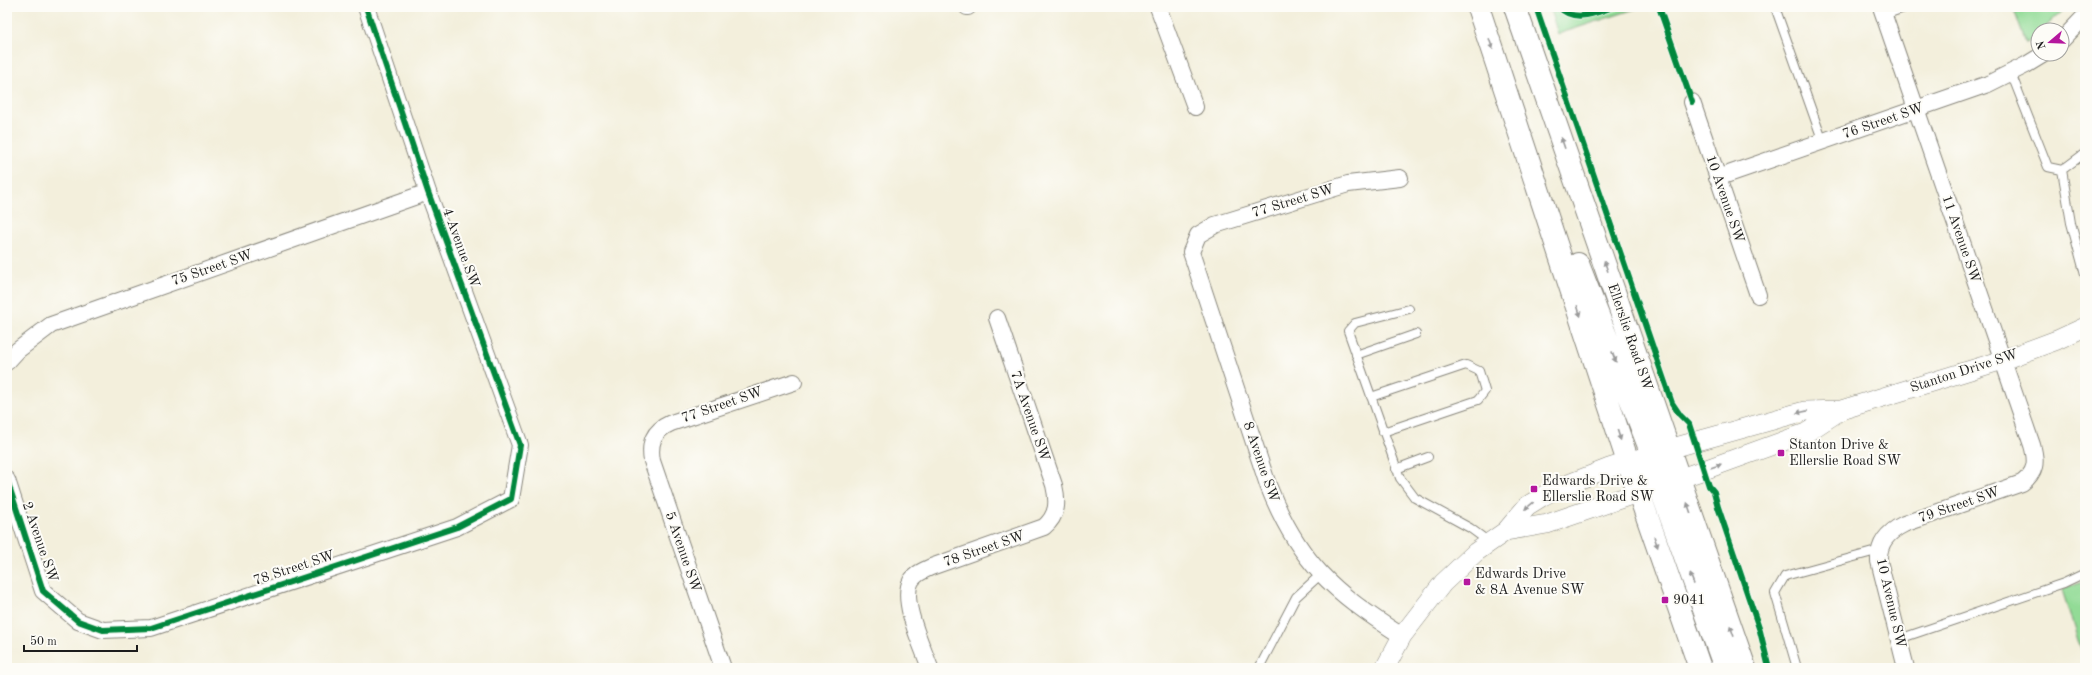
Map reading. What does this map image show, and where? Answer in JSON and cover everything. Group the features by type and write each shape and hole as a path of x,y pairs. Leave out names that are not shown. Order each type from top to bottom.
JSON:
{"main road":[{"path":"1478,7 1638,492 1700,668"},
{"name":"Ellerslie Road SW","path":"1515,7 1661,452 1669,481 1745,668"},
{"path":"1536,180 1558,219 1661,452"},
{"path":"1628,462 1669,481 1726,668"}],"street":[{"name":"4 Avenue SW","path":"366,7 428,192 520,445 512,499"},
{"path":"1158,7 1195,107"},
{"name":"11 Avenue SW","path":"1882,11 2032,445 2035,464 2033,472"},
{"path":"2070,32 2085,16"},
{"name":"76 Street SW","path":"1717,178 1988,84 2030,62"},
{"name":"10 Avenue SW","path":"1692,102 1758,295"},
{"name":"77 Street SW","path":"1194,242 1198,236 1209,228 1288,201 1348,184 1400,178"},
{"name":"75 Street SW","path":"7,362 18,350 51,325 428,192"},
{"name":"8 Avenue SW","path":"1194,242 1191,252 1193,264 1270,491 1291,535 1320,575 1351,601 1402,636"},
{"name":"7A Avenue SW","path":"997,318 1054,485 1057,500 1054,515"},
{"name":"Stanton Drive SW","path":"1506,531 1527,506 1542,496 1558,488 1628,462 1805,411 1841,410 2003,360 2057,340 2085,327"},
{"name":"77 Street SW","path":"654,435 671,422 794,382"},
{"name":"Stanton Drive SW","path":"1506,531 1547,524 1806,433 1841,410"},
{"name":"5 Avenue SW","path":"654,435 650,450 652,461 723,668"},
{"name":"79 Street SW","path":"1882,545 1895,528 2015,486 2025,480 2033,472"},
{"name":"2 Avenue SW","path":"7,480 43,591 78,621"},
{"name":"78 Street SW","path":"78,621 103,630 151,628 457,527 512,499"},
{"name":"78 Street SW","path":"930,668 911,614 908,593 911,581 916,575 931,567 1035,531 1050,522 1054,515"},
{"path":"1385,668 1402,636 1443,583 1489,542 1506,531"},
{"name":"10 Avenue SW","path":"1882,545 1879,561 1906,668"}],"lane":[{"path":"1775,7 1823,142"},
{"path":"1882,11 1907,7"},
{"path":"2011,73 2048,167 2062,170 2085,153"},
{"path":"2062,170 2071,223 2085,275"},
{"path":"1409,309 1354,323 1348,331 1356,355 1400,478 1415,498 1470,528 1489,542"},
{"path":"1356,355 1416,334"},
{"path":"1371,397 1466,365 1479,371 1485,391 1478,400 1383,432"},
{"path":"1396,469 1428,458"},
{"path":"1798,668 1775,593 1776,588 1785,576 1882,545"},
{"path":"1899,639 2064,583 2085,573"},
{"path":"1259,668 1296,597 1320,575"}],"green space":[{"path":"1549,7 1641,7 1558,34"},
{"path":"2013,7 2067,7 2051,22 2030,22 2030,40 2026,44"},
{"path":"2085,581 2085,661 2062,590"}],"cycle path":[{"path":"7,480 43,591 78,621 103,630 151,628 457,527 511,499 520,445 428,192 366,7"},
{"path":"1536,7 1672,403 1680,415 1689,424 1709,486 1714,492 1760,631 1769,668"},
{"path":"1559,7 1571,15 1578,16 1592,14 1613,7"},
{"path":"1659,7 1692,102"}],"place":[{"name":"Stanton Drive & Ellerslie Road SW","path":"1781,453"},
{"name":"Edwards Drive & Ellerslie Road SW","path":"1534,489"},
{"name":"Edwards Drive & 8A Avenue SW","path":"1467,582"},
{"name":"9041","path":"1665,600"}]}
